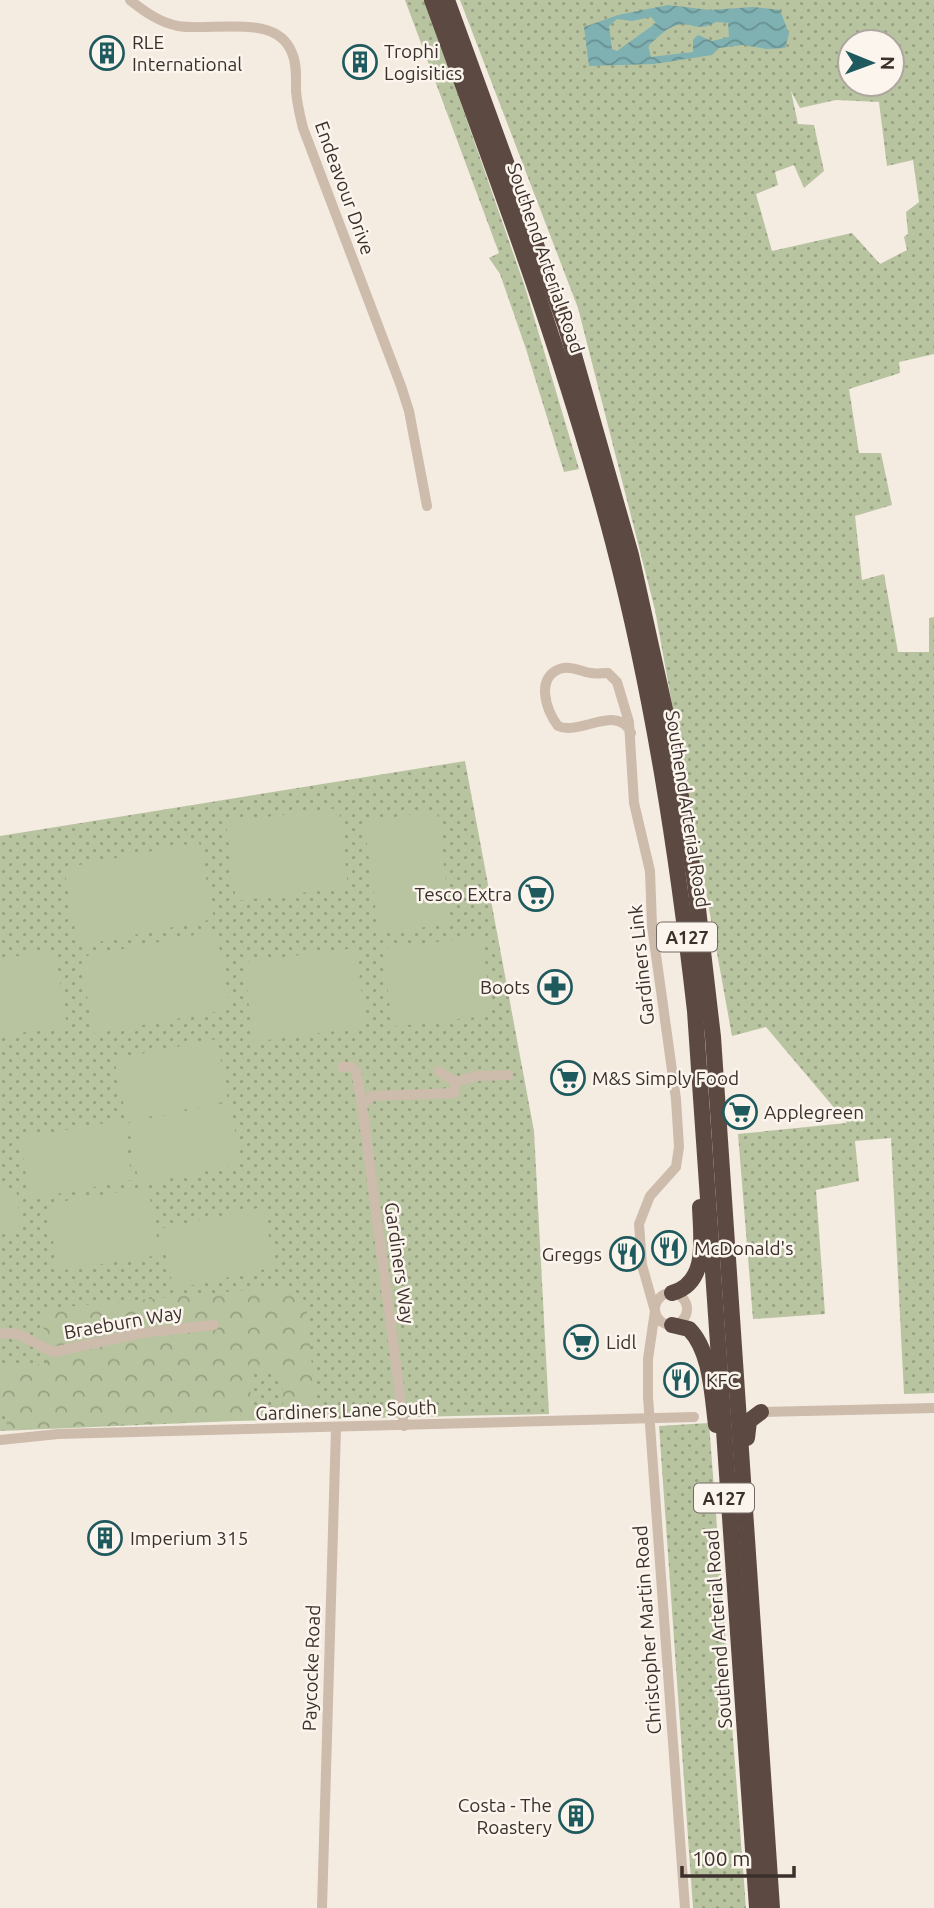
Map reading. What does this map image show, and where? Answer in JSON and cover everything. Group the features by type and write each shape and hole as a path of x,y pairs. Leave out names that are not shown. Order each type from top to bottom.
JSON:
{"highway":[{"name":"Southend Arterial Road","path":"432,0 551,332 613,542 658,744 681,885 695,1011 772,1908"},
{"name":"Southend Arterial Road","path":"447,0 566,327 608,468 647,621 672,741 695,883 711,1023 727,1252 747,1639 757,1908"},
{"name":"A127","path":"672,1293 690,1283 697,1271 701,1252 695,1011"},
{"name":"A127","path":"727,1252 745,1397 750,1408 761,1412"},
{"name":"A127","path":"672,1325 684,1326 692,1332 706,1363 747,1639"},
{"name":"A127","path":"747,1639 747,1428 752,1416 761,1412"}],"street":[{"name":"Endeavour Drive","path":"130,0 144,12 163,22 184,26 261,27 276,33 289,45 293,55 303,128 409,411 427,506"},
{"name":"Gardiners Link","path":"631,733 626,725 616,720 570,728 558,726 545,702 546,687 551,676 560,669 567,668 611,675 622,695 631,733 634,803 650,871 652,926 680,1147 676,1167 650,1196 640,1216 642,1265 655,1311"},
{"name":"Gardiners Way","path":"342,1068 351,1067 356,1071 362,1105 404,1426"},
{"path":"438,1071 456,1082 475,1076 508,1074"},
{"path":"362,1105 372,1096 454,1093 456,1082"},
{"path":"642,1265 652,1284 662,1292 684,1299 688,1308 681,1321 659,1331 649,1349"},
{"path":"672,1293 659,1298 655,1311 662,1322 672,1325"},
{"name":"Christopher Martin Road","path":"655,1311 647,1367 649,1419 685,1908"},
{"name":"Braeburn Way","path":"0,1333 18,1334 53,1352 141,1334 214,1325"},
{"path":"761,1412 934,1408"},
{"name":"Gardiners Lane South","path":"1,1436 694,1418"},
{"name":"Paycocke Road","path":"322,1908 336,1428"}],"green space":[{"path":"405,0 425,0 525,287 579,469 564,472 500,274 489,258 499,253"},
{"path":"460,0 934,0 934,354 899,362 900,373 849,389 859,453 881,453 892,505 855,516 862,580 884,574 898,652 929,652 929,618 934,617 934,1393 904,1394 891,1138 855,1141 859,1181 816,1190 825,1314 753,1319 738,1134 847,1123 766,1027 732,1036 655,610 578,308","holes":["791,91 800,108 836,100 879,102 887,166 913,160 919,202 906,212 908,234 904,237 907,250 880,264 852,233 772,251 756,194 778,185 775,172 794,165 804,188 824,171 814,125 798,124"]},
{"path":"465,761 534,1131 549,1414 235,1421 0,1431 0,836"},
{"path":"339,808 348,887 236,901 226,822"},
{"path":"437,810 451,923 379,934 364,822"},
{"path":"199,842 214,919 78,946 64,868"},
{"path":"216,931 231,1009 93,1034 81,957"},
{"path":"482,937 492,1015 392,1027 383,948"},
{"path":"356,948 366,1027 252,1042 245,962"},
{"path":"55,950 67,1026 0,1036 0,959"},
{"path":"217,1039 228,1101 127,1121 114,1059"},
{"path":"230,1102 241,1164 139,1185 128,1123"},
{"path":"123,1120 132,1180 30,1199 20,1138"},
{"path":"148,1187 160,1255 58,1271 47,1204"},
{"path":"16,1189 22,1230 0,1233 0,1192"},
{"path":"263,1207 275,1267 174,1289 159,1229"},
{"path":"290,1286 306,1302 317,1420 8,1429 0,1396 0,1367 47,1364 42,1309","holes":["282,1372 283,1406 251,1407 250,1373"]},
{"path":"709,1423 746,1908 693,1908 659,1426"}],"water":[{"path":"668,5 710,10 753,7 780,10 789,34 785,48 767,49 743,45 719,48 712,55 654,64 589,66 584,27 618,15","holes":["651,17 656,23 617,51 612,49 609,26 617,19 632,21","716,22 728,23 729,37 712,41 698,35 693,40 693,52 651,57 648,46 669,29 682,24 704,27"]}],"place":[{"name":"RLE International","path":"107,53"},
{"name":"Trophi Logisitics","path":"360,62"},
{"name":"Tesco Extra","path":"536,894"},
{"name":"Boots","path":"555,987"},
{"name":"M&S Simply Food","path":"568,1078"},
{"name":"Applegreen","path":"740,1112"},
{"name":"McDonald's","path":"669,1248"},
{"name":"Greggs","path":"627,1254"},
{"name":"Lidl","path":"581,1342"},
{"name":"KFC","path":"681,1380"},
{"name":"Imperium 315","path":"105,1538"},
{"name":"Costa - The Roastery","path":"576,1816"}]}
